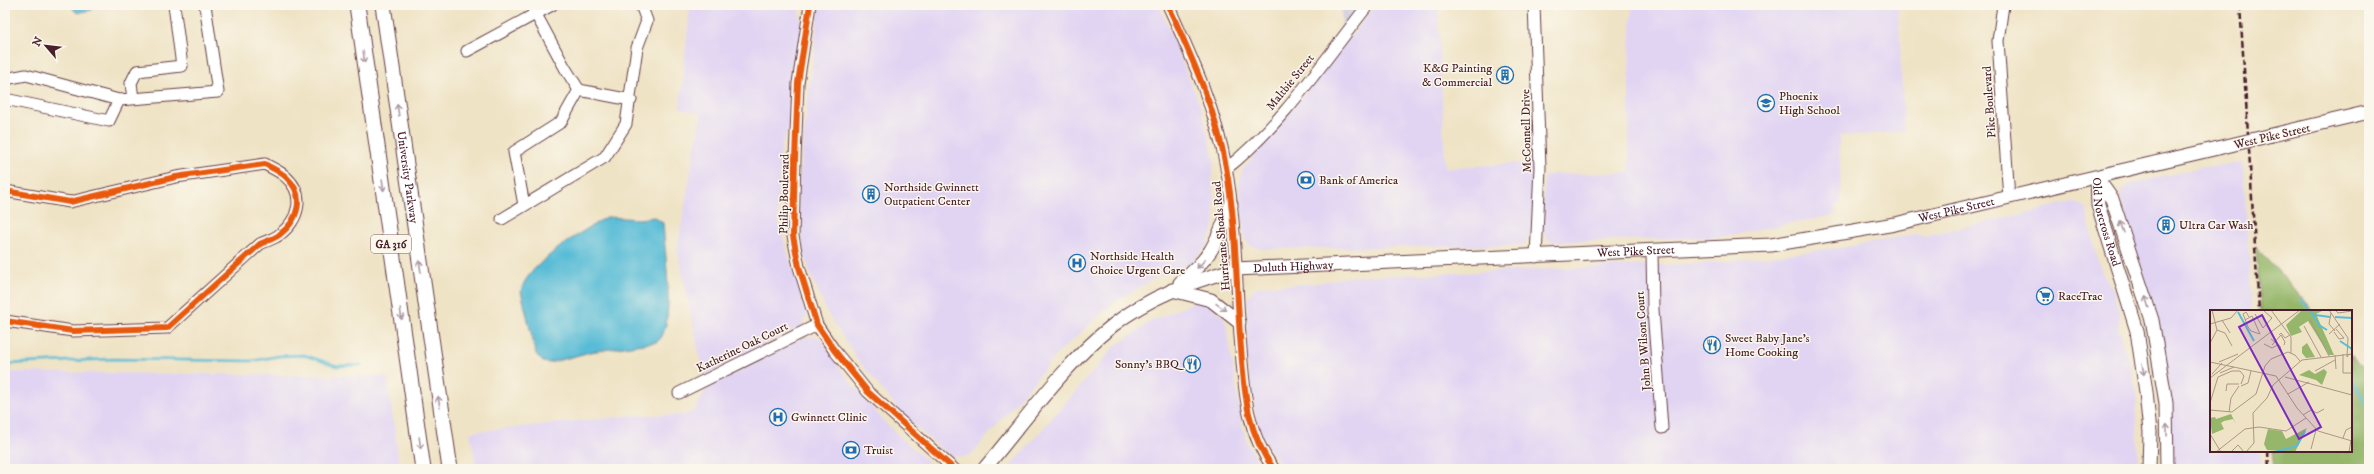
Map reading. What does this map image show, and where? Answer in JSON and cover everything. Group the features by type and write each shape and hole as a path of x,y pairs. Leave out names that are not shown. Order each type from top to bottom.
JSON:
{"highway":[{"name":"GA 316","path":"357,5 424,469"},
{"name":"University Parkway","path":"383,5 450,469"},
{"path":"446,441 456,469"}],"main road":[{"name":"West Pike Street","path":"1536,257 1764,246 1802,241 1895,224 2097,178 2369,112"},
{"name":"Old Norcross Road","path":"2097,178 2098,206 2136,331 2146,392 2150,432 2149,469"},
{"name":"Old Norcross Road","path":"2097,178 2112,199 2152,320 2166,403 2168,469"},
{"path":"1172,290 1202,264 1212,252 1230,205"},
{"name":"Duluth Highway","path":"984,469 1061,377 1096,340 1136,310 1172,290 1235,269 1536,257"},
{"path":"1172,290 1206,298 1226,310 1239,322"}],"street":[{"path":"133,99 131,83 137,71 182,66 174,5"},
{"path":"5,79 26,75 119,100 218,92 204,5"},
{"path":"466,51 533,10 552,5"},
{"path":"502,218 605,157 626,124 631,100 637,48 647,21 641,5"},
{"name":"Philip Boulevard","path":"810,5 798,83 793,236 799,267 817,325 868,392 954,469"},
{"name":"Hurricane Shoals Road","path":"1168,5 1192,58 1214,117 1226,168 1246,403 1250,420 1262,451 1274,469"},
{"name":"Maltbie Street","path":"1226,168 1247,153 1271,126 1368,5"},
{"name":"McConnell Drive","path":"1534,5 1540,167 1536,257"},
{"name":"Pike Boulevard","path":"2003,5 1998,42 2009,198"},
{"path":"533,10 565,68 580,90 631,100"},
{"path":"524,205 514,152 561,122 580,90"},
{"path":"5,99 109,121 119,100"},
{"path":"5,191 70,202 176,178 265,164 286,177 298,195 299,209 291,224 279,236 260,244 167,328 73,332 5,321"},
{"name":"John B Wilson Court","path":"1652,251 1653,310 1662,428"},
{"name":"Katherine Oak Court","path":"679,393 817,325"}],"shaded area":[{"path":"690,5 797,5 802,23 790,124 782,143 777,203 779,225 807,315 801,326 704,376 677,249 701,114 680,108"},
{"path":"819,5 1159,5 1201,108 1214,160 1212,179 1215,222 1208,245 1192,262 1155,278 1113,303 1057,354 973,453 964,457 954,456 940,448 904,416 858,360 828,314 811,275 802,246 797,196"},
{"path":"1341,5 1361,5 1342,28"},
{"path":"1376,5 1438,5 1445,168 1536,162 1532,233 1523,245 1260,249 1250,245 1245,239 1239,181 1243,169"},
{"name":"Phoenix High School","path":"1632,5 1898,5 1904,132 1839,136 1841,204 1836,205 1835,215 1721,237 1552,242 1546,238 1543,232 1544,176 1552,174 1629,173 1629,75"},
{"path":"2243,163 2252,310 2210,310 2210,452 2260,452 2262,469 2172,469 2171,426 2166,364 2160,329 2120,197 2122,191 2130,184 2202,167"},
{"path":"2073,202 2086,208 2092,238 2102,273 2113,288 2120,317 2118,328 2136,387 2138,469 1283,469 1266,444 1258,427 1247,364 1247,301 1253,290 1259,286 1319,283 1346,277 1712,263 1847,247 1917,234 1925,236"},
{"path":"1194,302 1207,303 1223,316 1227,327 1241,421 1247,443 1263,469 1008,469 1115,346 1152,321"},
{"path":"815,336 823,341 840,369 890,428 936,469 477,469 470,432 638,415 685,415 695,410 707,388 804,337"},
{"path":"5,372 387,376 400,469 5,469"}],"green space":[{"path":"2256,246 2312,310 2261,310"},
{"path":"2352,356 2369,375 2369,469 2274,469 2272,452 2352,452"}],"water":[{"path":"74,5 94,6 92,10 77,13 73,9"},
{"path":"607,217 639,219 654,217 663,223 667,268 668,305 667,321 663,334 657,342 590,352 549,363 543,362 536,354 521,291 525,281 533,270 557,249"}],"waterway":[{"path":"2302,301 2309,310"},
{"path":"5,364 113,359 252,361 279,356 304,355 337,366 361,365"},
{"path":"2352,380 2369,408"}],"railway":[{"path":"2240,5 2259,310"},
{"path":"2268,452 2269,469"}],"cycle path":[{"path":"810,5 798,83 793,236 799,267 817,325 834,350 868,392 954,469"},
{"path":"1168,5 1202,84 1222,146 1232,209 1241,354 1247,406 1257,438 1264,454 1274,469"},
{"path":"5,191 70,202 176,177 265,164 286,177 292,184 298,199 298,207 295,215 286,229 272,239 260,244 167,328 73,331 5,321"}],"place":[{"name":"K&G Painting & Commercial","path":"1505,75"},
{"name":"Phoenix High School","path":"1766,103"},
{"name":"Bank of America","path":"1306,180"},
{"name":"Northside Gwinnett Outpatient Center","path":"871,194"},
{"name":"Ultra Car Wash","path":"2166,225"},
{"name":"Northside Health Choice Urgent Care","path":"1077,263"},
{"name":"RaceTrac","path":"2045,296"},
{"name":"Sweet Baby Jane's Home Cooking","path":"1712,345"},
{"name":"Sonny's BBQ","path":"1192,364"},
{"name":"Gwinnett Clinic","path":"778,417"},
{"name":"Truist","path":"851,450"}]}
